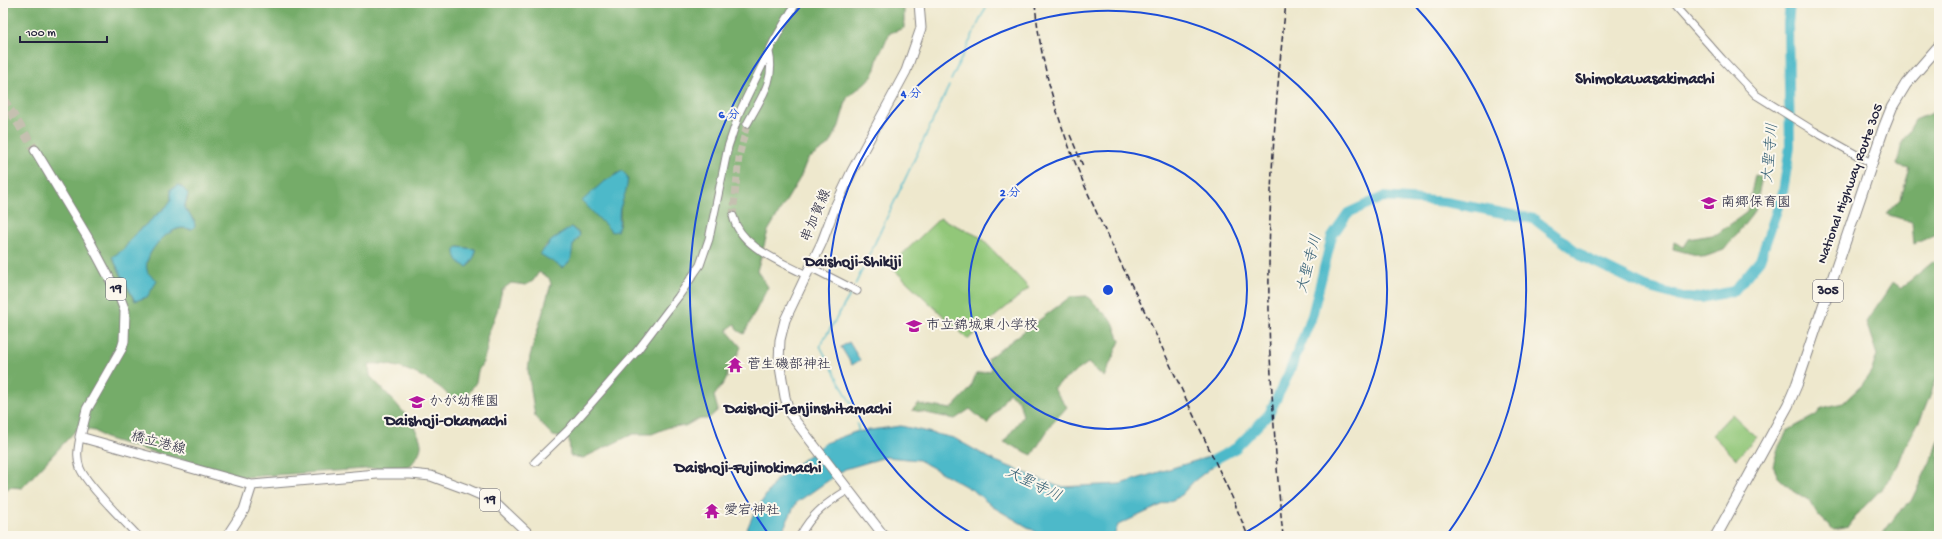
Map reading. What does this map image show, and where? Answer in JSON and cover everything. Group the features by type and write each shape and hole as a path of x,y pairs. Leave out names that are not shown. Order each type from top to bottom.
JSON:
{"highway":[{"name":"National Highway Route 305","path":"1716,536 1788,405 1884,127 1899,95 1917,70 1939,46"}],"main road":[{"name":"串加賀線","path":"884,536 790,414 787,406 779,354 785,320 852,171 906,71 921,28 919,3"},
{"name":"19","path":"35,150 88,238 120,298 125,311 124,341 122,348 87,408 80,437"},
{"name":"橋立港線","path":"80,437 252,484 377,474 411,474 431,476 469,490 494,502 531,536"},
{"path":"228,536 244,510 252,484"}],"street":[{"path":"535,462 568,430 637,351 678,298 700,265 709,239 732,134 740,111 769,52 796,3"},
{"path":"1672,3 1756,95 1814,131 1871,162"},
{"path":"747,124 769,84 772,65 769,52"},
{"path":"733,216 738,230 749,242 808,271 857,291"},
{"path":"80,437 77,456 81,470 138,536"},
{"path":"800,536 811,517 823,506 847,489"}],"green space":[{"path":"3,3 904,3 904,28 890,33 878,57 873,76 847,98 839,126 830,144 807,160 800,178 768,231 757,271 768,287 744,334 737,330 735,324 728,329 729,333 741,347 738,354 727,368 727,378 714,396 718,410 708,419 698,419 685,426 669,427 652,434 633,434 583,458 570,456 569,439 553,436 535,417 528,370 530,356 551,284 549,278 539,272 533,281 526,285 511,283 502,290 497,311 487,337 487,349 483,362 478,371 476,382 467,396 452,398 438,386 405,369 388,365 369,364 370,376 400,408 419,436 421,447 410,466 244,477 131,446 105,438 95,431 78,428 22,488 10,487 3,492","holes":["620,172 628,179 620,209 620,223 617,231 602,183","179,185 183,188 188,197 184,208 194,220 192,229 183,228 176,230 164,237 154,247 147,259 146,265 150,290 145,298 134,300 113,259 126,247 134,235 167,206 171,200 171,189","571,227 579,233 578,239 573,245 570,260 540,254 545,246","458,247 475,249 475,255 469,266"]},
{"path":"1939,110 1939,233 1914,244 1912,222 1886,214 1901,198 1910,168 1897,165 1902,143 1915,120"},
{"path":"1755,175 1762,177 1755,211 1724,250 1704,257 1673,249 1674,242 1684,247 1689,239 1717,234 1747,212"},
{"path":"940,218 980,237 1029,288 968,339 890,266"},
{"path":"1939,257 1939,372 1922,416 1905,447 1898,465 1886,484 1862,509 1848,527 1834,530 1818,515 1810,501 1792,490 1778,477 1773,466 1778,448 1787,431 1816,415 1822,408 1843,403 1862,385 1872,370 1877,355 1866,322 1893,282 1901,288"},
{"path":"1087,296 1113,322 1120,341 1104,377 1088,363 1053,388 1067,407 1051,425 1032,455 1004,442 1023,416 1019,401 1009,393 987,424 970,409 955,419 912,410 918,404 951,409 970,389 976,374 992,370 987,359 1070,297"},
{"path":"1732,414 1756,437 1736,459 1712,435"},
{"path":"1939,439 1939,536 1881,536 1898,513 1911,501 1934,454"}],"water":[{"path":"622,171 627,176 627,184 620,208 618,228 617,231 612,232 582,201 602,183"},
{"path":"178,185 188,194 184,208 194,220 195,226 192,229 176,229 157,243 149,257 147,270 157,281 147,297 135,301 112,257 124,249 134,235 167,206 171,200 171,189"},
{"path":"571,227 580,235 573,245 571,260 563,268 540,254 551,241"},
{"path":"458,247 475,249 475,255 468,267 460,263 457,258 455,249"},
{"path":"849,342 860,360 852,365 841,347"},
{"path":"901,426 954,438 993,460 1060,487 1120,484 1208,457 1212,467 1194,481 1179,497 1118,525 1114,536 1043,536 993,507 974,491 919,460 886,457 845,469 796,503 780,536 744,536 753,515 776,480 825,443 855,432"}],"waterway":[{"path":"951,80 988,3"},
{"name":"大聖寺川","path":"1199,468 1236,448 1269,414 1288,375 1312,316 1332,236 1348,213 1383,197 1446,202 1534,219 1584,257 1646,287 1683,297 1701,298 1734,291 1760,260 1783,192 1790,147 1788,24 1790,3"},
{"path":"855,285 949,86"},
{"path":"850,295 820,346 853,407 855,416"},
{"path":"857,424 859,433"}],"tunnel":[{"path":"3,99 35,150"},
{"path":"733,216 739,157 747,124"}],"railway":[{"path":"1035,3 1041,45 1050,86 1076,165 1092,203 1232,497 1248,536"},
{"path":"1283,536 1271,378 1269,267 1274,135 1286,3"},
{"path":"1070,135 1083,166"}],"place":[{"name":"南郷保育園","path":"1709,203"},
{"name":"市立錦城東小学校","path":"914,326"},
{"name":"菅生磯部神社","path":"735,365"},
{"name":"かが幼稚園","path":"417,402"},
{"name":"愛宕神社","path":"712,511"}],"district":[{"name":"Shimokawasakimachi","path":"1645,80"},
{"name":"Daishoji-Shikiji","path":"853,263"},
{"name":"Daishoji-Tenjinshitamachi","path":"808,410"},
{"name":"Daishoji-Okamachi","path":"446,422"},
{"name":"Daishoji-Fujinokimachi","path":"748,469"}]}
